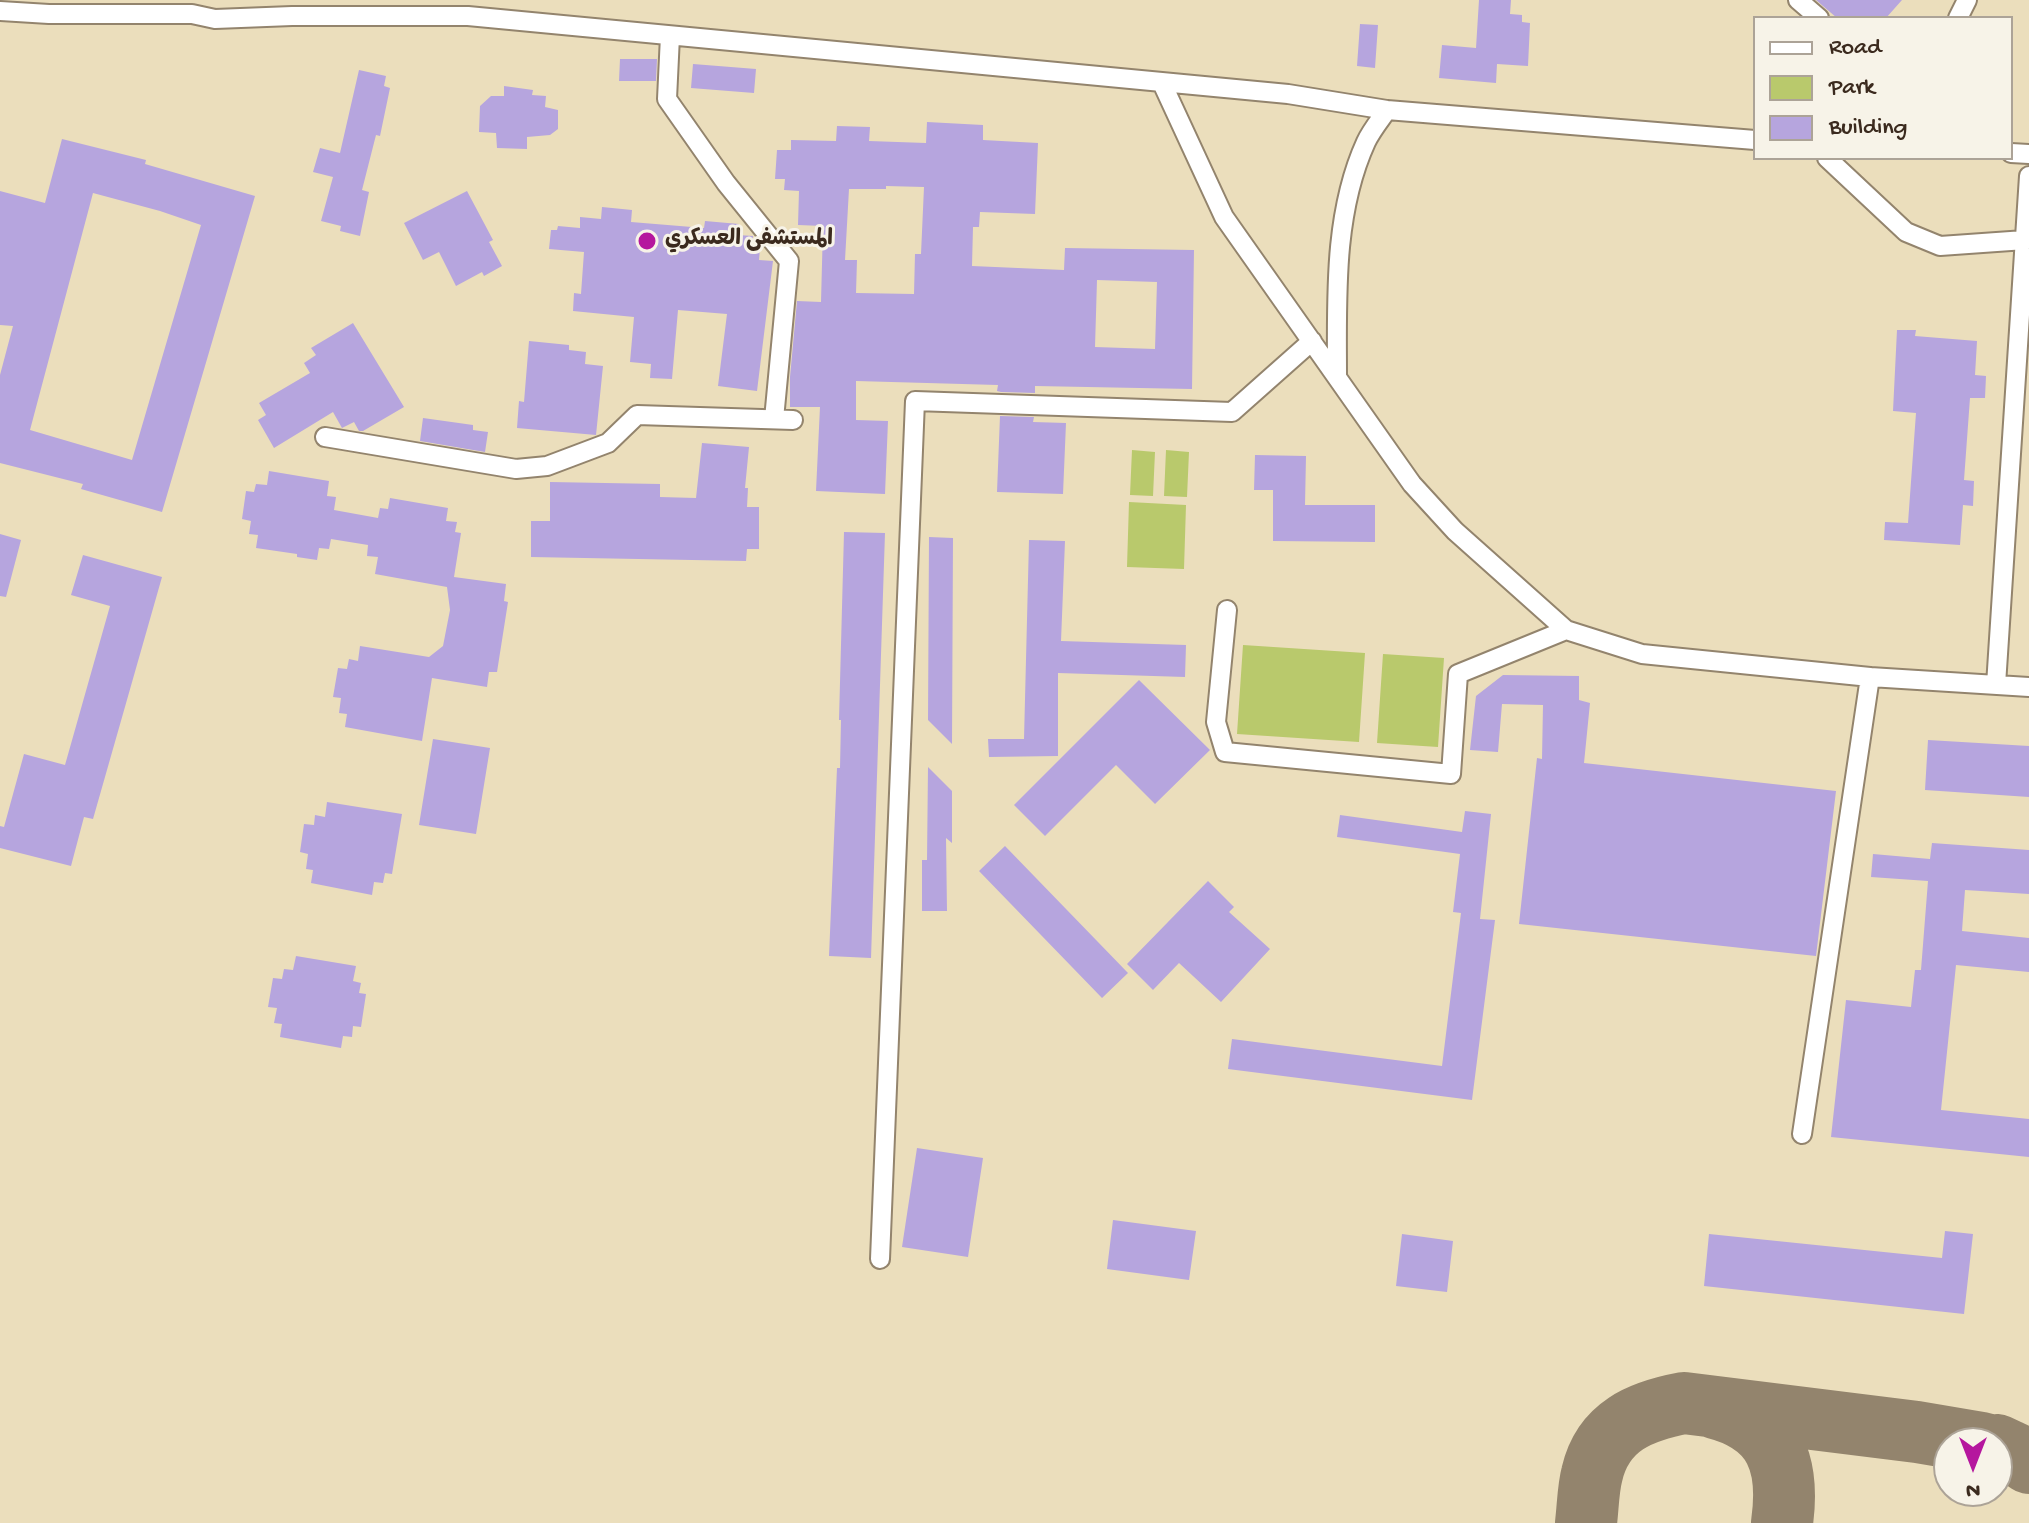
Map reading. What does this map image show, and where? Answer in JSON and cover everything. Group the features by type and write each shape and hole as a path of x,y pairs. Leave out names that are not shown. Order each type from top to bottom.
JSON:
{"street":[{"path":"1798,0 1817,16"},
{"path":"0,11 192,14 215,19 468,16 1288,94 1387,110 1753,140"},
{"path":"670,36 667,99 726,183 789,261 774,419"},
{"path":"1162,83 1224,217 1412,484 1455,531 1566,630 1642,654 1870,677 2029,687"},
{"path":"1337,376 1337,272 1349,195 1366,141 1387,110"},
{"path":"1829,160 1906,232 1928,242 1940,246 2025,240"},
{"path":"1996,685 2029,176"},
{"path":"880,1259 915,401 1232,412 1312,341"},
{"path":"325,437 516,469 547,466 608,443 637,415 793,420"},
{"path":"1227,610 1216,722 1225,752 1451,774 1458,674 1566,630"},
{"path":"1802,1134 1870,677"}],"green space":[{"path":"1132,450 1155,452 1153,496 1130,495"},
{"path":"1166,450 1189,452 1187,497 1164,496"},
{"path":"1129,502 1186,505 1184,569 1127,567"},
{"path":"1243,645 1365,653 1359,742 1237,734"},
{"path":"1383,654 1444,658 1438,747 1377,743"}],"building":[{"path":"1479,0 1511,0 1510,14 1522,15 1522,22 1530,23 1528,66 1497,64 1496,83 1439,78 1442,45 1476,48"},
{"path":"1816,0 1902,0 1888,16 1835,16"},
{"path":"1360,24 1378,25 1375,68 1357,66"},
{"path":"620,59 657,59 656,81 619,81"},
{"path":"693,64 756,69 754,93 691,88"},
{"path":"359,70 386,76 384,86 390,88 380,136 376,135 362,190 369,192 360,236 340,231 341,226 321,221 333,177 313,172 320,148 340,153"},
{"path":"504,86 533,90 532,95 546,96 545,107 558,110 558,129 550,135 527,137 527,149 497,148 496,133 479,132 480,106 491,96 504,96"},
{"path":"927,122 983,125 983,140 1038,143 1035,214 980,212 979,227 973,227 972,266 1064,270 1065,248 1194,250 1192,389 1035,386 1035,393 1001,392 997,391 998,385 856,381 856,420 888,421 885,494 816,491 820,407 790,407 790,377 797,301 821,302 823,226 798,225 799,191 784,190 785,179 775,179 777,150 791,150 791,140 836,141 837,126 870,127 869,141 926,143","holes":["886,186 924,187 921,254 915,254 914,294 856,293 857,260 845,260 849,189 886,189","1097,280 1157,282 1155,349 1095,347"]},
{"path":"62,139 146,160 145,164 255,196 162,512 81,489 83,484 0,463 0,375 13,326 0,325 0,191 45,203","holes":["93,193 201,225 132,460 30,430"]},
{"path":"467,191 493,240 489,242 502,266 484,276 482,272 456,286 439,252 423,260 404,223"},
{"path":"602,207 632,210 631,222 704,228 705,221 739,224 738,235 753,236 752,248 760,248 759,260 773,261 757,391 718,386 727,314 678,310 672,379 650,378 651,364 630,362 634,317 573,311 574,293 581,294 584,252 549,249 551,230 557,230 558,226 580,228 580,217 601,219"},
{"path":"353,323 404,407 363,431 359,431 354,422 342,428 333,412 274,448 258,420 266,415 259,403 310,373 304,363 316,355 311,348"},
{"path":"1897,330 1916,330 1915,336 1977,341 1975,375 1986,376 1985,398 1970,398 1964,480 1974,481 1973,506 1963,505 1960,545 1884,540 1885,522 1908,523 1916,413 1893,411"},
{"path":"529,341 569,345 569,350 586,352 585,364 603,366 596,435 517,428 519,401 524,402"},
{"path":"1000,416 1034,417 1033,422 1066,423 1063,494 997,492"},
{"path":"423,418 473,425 473,430 488,432 485,452 420,441"},
{"path":"702,443 749,447 745,488 748,488 747,507 759,507 759,549 747,549 746,561 531,557 531,521 550,521 550,482 660,484 660,497 696,498"},
{"path":"1255,455 1306,456 1305,505 1375,505 1375,542 1273,541 1273,490 1254,490"},
{"path":"269,471 329,481 327,496 336,497 334,510 378,518 380,508 388,509 390,498 448,508 446,521 457,522 455,532 461,533 454,577 506,584 504,601 508,602 497,672 489,672 487,687 432,678 422,741 345,727 347,714 339,713 341,698 333,697 338,668 347,669 349,659 358,661 360,646 429,657 443,646 450,610 447,587 375,574 378,557 367,556 368,545 331,539 329,549 319,548 317,560 256,548 258,535 249,534 251,521 242,519 246,491 254,492 256,484 267,485"},
{"path":"844,532 885,533 871,958 829,956 837,768 840,768"},
{"path":"0,534 21,540 6,597 0,596"},
{"path":"929,537 953,538 952,744 928,720"},
{"path":"1029,540 1065,541 1061,641 1186,645 1185,677 1058,673 1058,756 989,757 988,739 1024,739"},
{"path":"83,555 162,577 93,819 84,817 71,866 0,848 0,826 4,827 24,754 65,765 110,606 71,595"},
{"path":"1503,675 1579,676 1579,700 1590,703 1584,763 1836,791 1816,956 1519,924 1537,758 1542,759 1543,705 1502,704 1498,752 1470,750 1476,696"},
{"path":"1139,680 1210,750 1155,804 1116,765 1045,836 1014,805"},
{"path":"433,739 490,748 476,834 419,825"},
{"path":"1928,740 2029,746 2029,797 1925,790"},
{"path":"928,767 952,791 952,843 946,838 947,911 922,911 922,860 927,860"},
{"path":"327,802 402,814 392,874 385,873 383,883 374,882 372,895 311,883 313,870 306,869 308,854 300,852 304,824 314,825 315,815 325,817"},
{"path":"1465,811 1491,814 1480,919 1495,920 1472,1100 1228,1069 1232,1039 1442,1066 1461,913 1453,912 1460,854 1337,837 1340,815 1462,832"},
{"path":"1932,843 2029,850 2029,894 1965,890 1962,931 2029,938 2029,972 1956,965 1941,1110 2029,1119 2029,1157 1831,1137 1846,1000 1911,1007 1915,970 1921,970 1928,881 1871,877 1873,854 1930,859"},
{"path":"1005,846 1128,973 1102,998 979,871"},
{"path":"1208,881 1234,907 1229,912 1270,949 1221,1002 1179,963 1153,990 1127,964"},
{"path":"296,956 356,966 353,981 361,983 359,993 366,994 361,1027 353,1026 352,1037 343,1036 341,1048 280,1037 282,1024 274,1023 277,1008 268,1007 273,978 282,979 284,969 293,970"},
{"path":"917,1148 983,1158 968,1257 902,1247"},
{"path":"1113,1220 1196,1231 1189,1280 1107,1269"},
{"path":"1945,1231 1973,1234 1964,1314 1704,1286 1709,1234 1942,1258"},
{"path":"1402,1234 1453,1241 1447,1292 1396,1286"}],"taxiway":[{"path":"1586,1523 1592,1474 1605,1444 1639,1416 1684,1403 1933,1435"},
{"path":"1715,1408 1753,1425 1766,1436 1775,1450 1784,1483 1782,1523"},
{"path":"2013,1453 2029,1463"}],"place":[{"name":"المستشفى العسكري","path":"647,241"}]}
